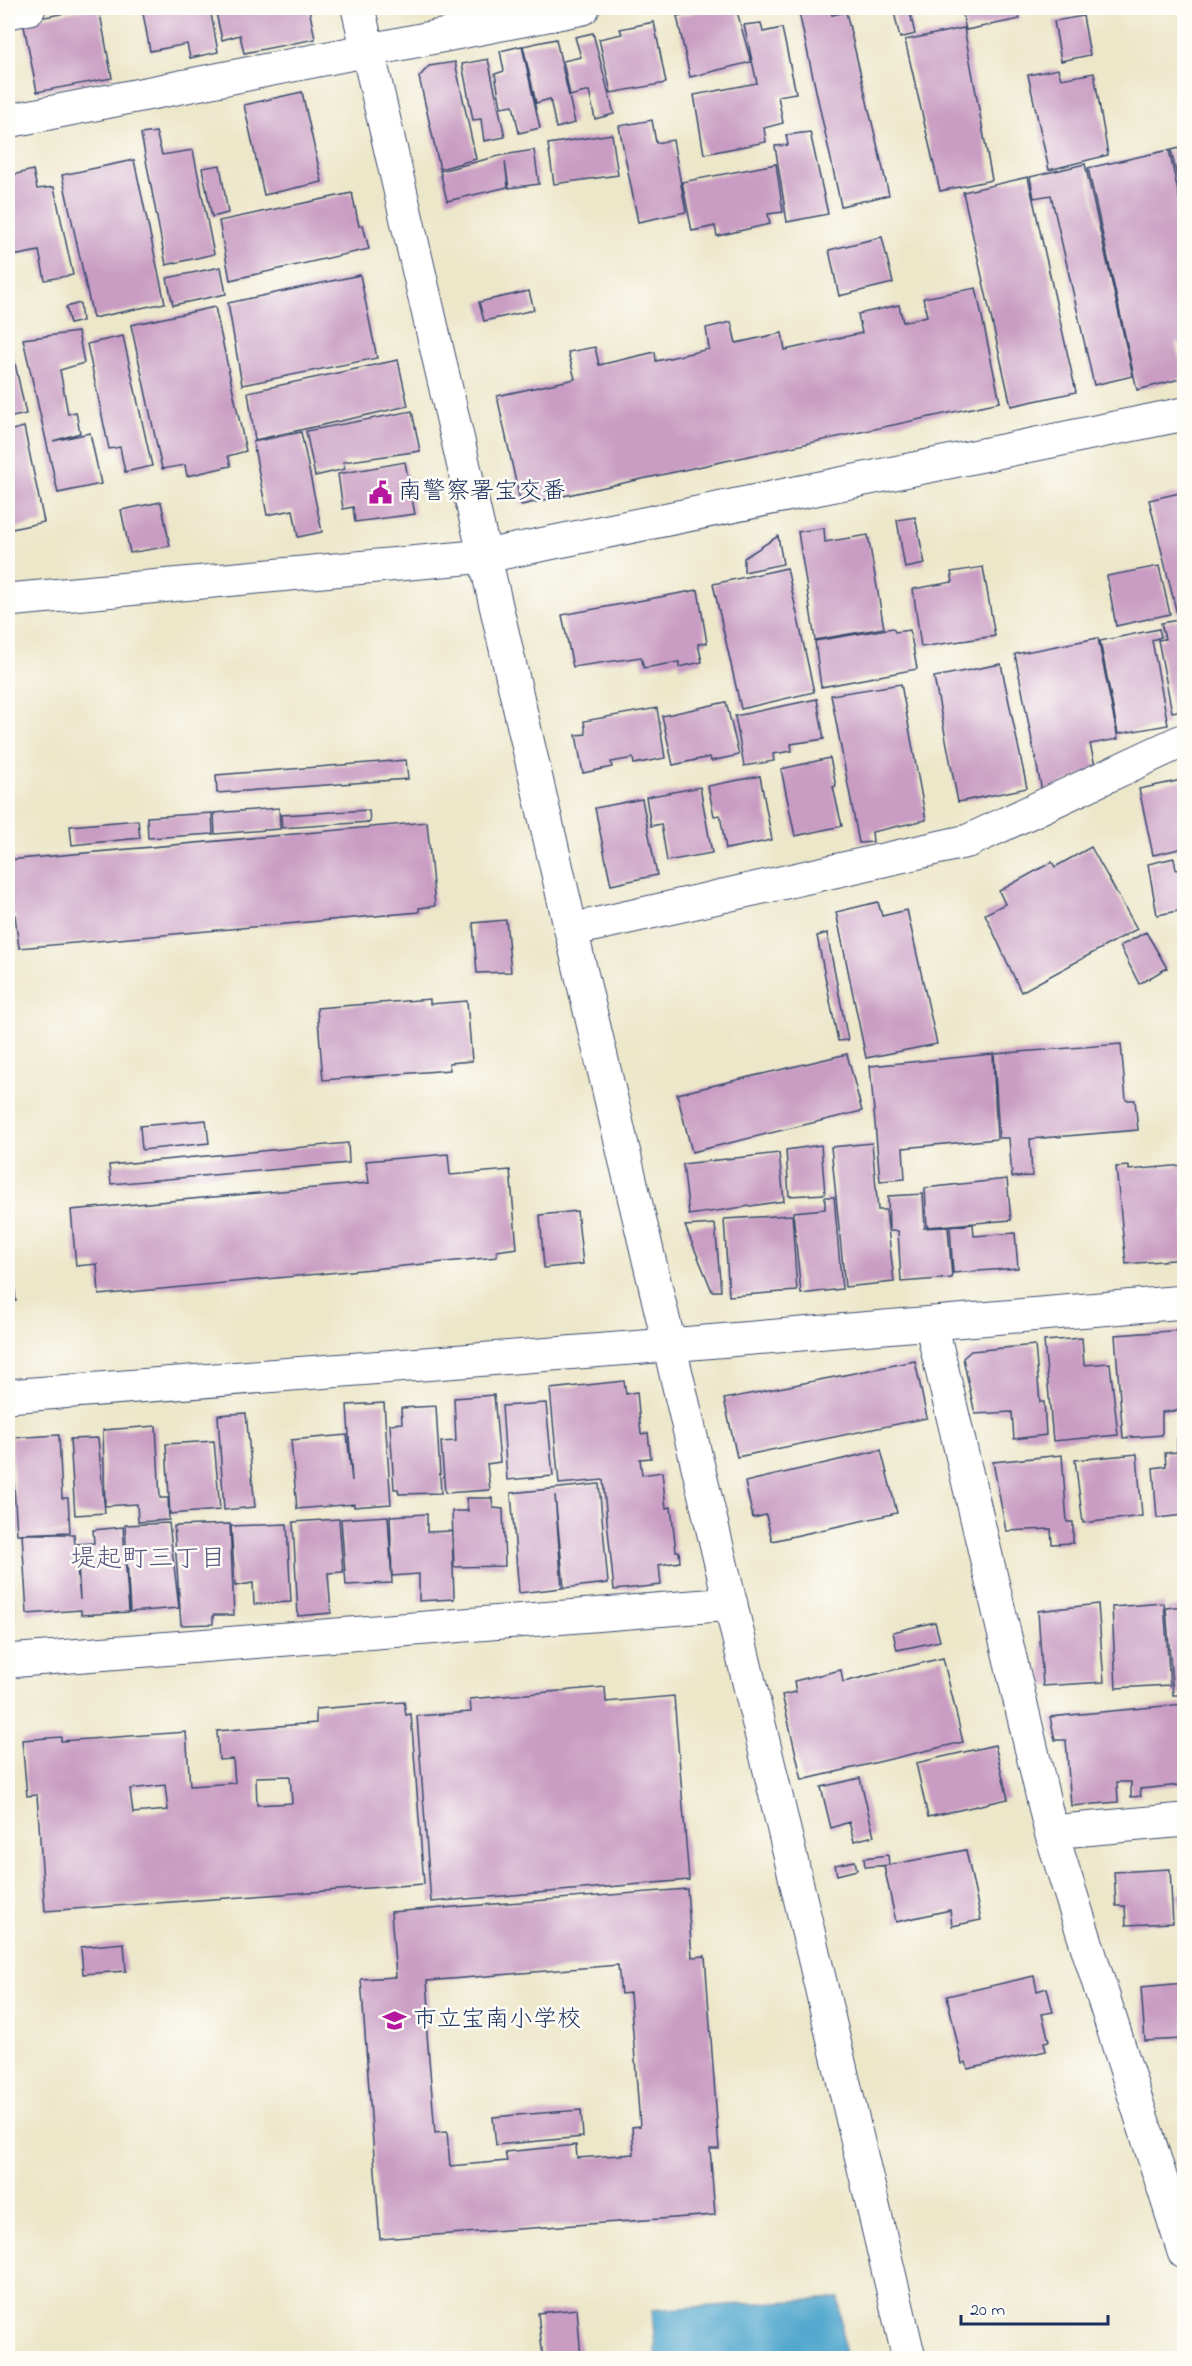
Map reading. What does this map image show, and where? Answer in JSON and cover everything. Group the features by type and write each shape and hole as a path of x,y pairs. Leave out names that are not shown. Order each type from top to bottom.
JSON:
{"street":[{"path":"8,12 29,8"},
{"path":"358,8 571,930 909,2358"},
{"path":"8,121 583,8"},
{"path":"8,600 486,556 1185,414"},
{"path":"571,930 968,841 1185,740"},
{"path":"8,1396 1185,1302"},
{"path":"931,1323 1051,1832 1185,2252"},
{"path":"8,1661 730,1604"},
{"path":"1051,1832 1185,1820"}],"water":[{"path":"839,2298 845,2358 656,2358 652,2310"}],"building":[{"path":"99,8 112,78 37,92 23,21"},
{"path":"142,8 210,8 218,52 190,58 187,44 150,51"},
{"path":"215,8 309,8 315,39 244,53 240,35 222,40"},
{"path":"461,8 487,8 462,15"},
{"path":"715,8 736,8 751,62 690,77 677,16"},
{"path":"798,8 830,8 832,15 846,12 889,195 841,206"},
{"path":"893,8 909,8 915,34 900,38"},
{"path":"961,8 1018,8 1020,19 966,30"},
{"path":"1083,16 1090,55 1061,61 1054,21"},
{"path":"654,22 666,83 611,93 599,39 622,34 620,29"},
{"path":"761,23 763,32 782,28 796,93 778,96 783,123 764,128 766,142 704,154 694,95 757,83 744,25"},
{"path":"964,28 992,180 940,191 905,40"},
{"path":"593,33 614,114 595,119 589,91 570,96 563,61 581,57 575,37"},
{"path":"556,39 575,123 556,128 550,99 536,103 523,46"},
{"path":"522,46 540,128 519,133 513,105 501,107 495,74 504,71 500,51"},
{"path":"488,59 505,137 484,141 481,119 473,120 462,64"},
{"path":"455,62 476,159 440,169 419,77 429,66"},
{"path":"8,66 13,91 8,92"},
{"path":"1058,69 1061,79 1094,73 1108,155 1049,170 1028,75"},
{"path":"302,92 322,182 264,195 244,105"},
{"path":"652,120 656,143 673,140 686,212 638,222 619,126"},
{"path":"156,132 162,155 193,150 214,254 166,265 141,134"},
{"path":"810,132 828,214 787,222 775,146 788,145 786,135"},
{"path":"612,134 618,175 554,184 548,144"},
{"path":"1184,147 1184,208 1171,150"},
{"path":"534,150 539,184 509,188 505,162 508,187 447,201 440,171 503,155"},
{"path":"1169,150 1184,220 1184,341 1176,343 1184,378 1137,390 1088,168"},
{"path":"134,160 165,303 93,318 62,175"},
{"path":"776,164 783,212 768,214 770,224 717,236 715,226 692,231 682,182"},
{"path":"1085,164 1133,376 1094,385 1051,195 1034,198 1030,177"},
{"path":"220,165 228,213 212,217 202,168"},
{"path":"33,170 37,189 54,187 73,275 45,280 39,251 8,257 8,176"},
{"path":"1028,177 1076,392 1011,406 963,192"},
{"path":"352,193 359,226 363,225 369,249 230,280 219,221"},
{"path":"882,237 893,283 839,296 829,250"},
{"path":"221,267 226,294 173,305 167,278"},
{"path":"360,275 377,358 242,385 228,303"},
{"path":"976,288 1000,402 521,505 497,396 575,379 568,352 595,347 599,365 655,352 656,361 709,349 706,328 731,322 736,343 782,333 785,350 862,333 858,314 899,305 903,322 927,316 923,298"},
{"path":"529,291 534,310 484,321 479,302"},
{"path":"80,303 82,321 70,324 66,307"},
{"path":"215,307 246,451 228,456 231,466 187,476 185,465 162,469 131,325"},
{"path":"78,332 84,363 60,370 68,414 76,412 80,433 53,441 90,433 101,484 58,493 23,339"},
{"path":"123,336 152,466 125,472 120,447 109,449 87,344"},
{"path":"11,345 26,414 8,418 8,346"},
{"path":"398,360 408,406 255,440 248,392"},
{"path":"412,411 420,451 343,462 345,469 315,476 306,431"},
{"path":"24,427 44,522 12,529 8,509 8,431"},
{"path":"301,432 322,532 298,537 293,510 267,515 253,442"},
{"path":"405,462 415,514 355,522 353,507 343,509 338,474"},
{"path":"1184,492 1184,612 1177,614 1149,500"},
{"path":"161,502 170,546 130,553 121,510"},
{"path":"915,517 925,564 905,568 897,520"},
{"path":"824,528 825,542 868,535 884,628 815,640 798,532"},
{"path":"778,536 783,564 744,572 744,558"},
{"path":"1159,566 1170,614 1116,626 1107,576"},
{"path":"983,567 995,636 921,647 913,589 953,582 951,572"},
{"path":"787,568 814,692 741,709 713,584"},
{"path":"698,590 707,643 698,644 702,662 679,667 679,662 644,668 641,657 573,667 562,615"},
{"path":"1184,619 1184,710 1172,712 1158,640 1165,639 1161,623"},
{"path":"893,628 895,632 910,630 917,669 821,687 815,641"},
{"path":"1159,629 1161,637 1152,640 1168,725 1118,734 1100,641"},
{"path":"1098,638 1118,739 1090,744 1096,770 1042,792 1015,654"},
{"path":"1001,664 1027,788 958,802 934,677"},
{"path":"901,684 926,820 872,832 873,842 859,843 831,695"},
{"path":"817,699 824,739 791,744 792,751 773,754 774,761 744,766 735,716"},
{"path":"726,702 739,755 711,761 710,757 673,765 662,716"},
{"path":"657,708 665,758 634,764 633,758 611,762 612,767 583,773 576,735 586,734 584,721"},
{"path":"830,758 836,786 833,787 842,826 795,836 781,769"},
{"path":"406,760 408,779 217,793 216,775"},
{"path":"760,776 772,840 726,849 720,815 714,816 708,786"},
{"path":"1182,780 1184,848 1153,855 1139,789"},
{"path":"700,787 712,853 667,861 661,824 651,826 646,797"},
{"path":"642,799 657,875 611,885 595,808"},
{"path":"279,808 280,829 215,834 214,813"},
{"path":"369,810 370,822 282,828 281,815"},
{"path":"212,813 213,834 148,838 147,817"},
{"path":"138,820 140,838 72,845 70,826"},
{"path":"427,822 435,906 419,908 419,912 19,948 15,915 8,916 8,860"},
{"path":"1091,847 1137,929 1021,992 985,914 1005,904 999,891 1052,862 1055,867"},
{"path":"1174,858 1176,870 1184,869 1184,910 1157,915 1148,864"},
{"path":"878,902 882,916 907,910 937,1044 866,1058 836,912"},
{"path":"506,920 511,972 477,973 473,923"},
{"path":"1146,932 1167,968 1139,984 1120,946"},
{"path":"827,933 848,1040 838,1041 817,936"},
{"path":"430,999 430,1004 467,1001 472,1061 449,1063 450,1070 323,1080 317,1008"},
{"path":"1121,1044 1126,1100 1135,1100 1138,1130 1030,1139 1032,1176 1012,1177 1009,1138 999,1138 994,1054"},
{"path":"847,1054 862,1111 692,1152 677,1094"},
{"path":"993,1054 997,1139 903,1148 905,1179 880,1181 870,1066"},
{"path":"206,1120 209,1143 142,1150 140,1126"},
{"path":"348,1143 349,1163 111,1184 109,1165"},
{"path":"872,1143 878,1210 886,1210 894,1282 845,1287 831,1147"},
{"path":"821,1145 825,1194 789,1196 786,1150"},
{"path":"779,1153 784,1201 689,1215 683,1164"},
{"path":"448,1154 450,1175 510,1170 517,1248 497,1251 497,1257 99,1295 97,1264 76,1266 71,1210 369,1183 366,1161"},
{"path":"1184,1165 1184,1259 1126,1264 1116,1167 1129,1166 1129,1170"},
{"path":"1007,1179 1011,1220 927,1227 925,1188"},
{"path":"923,1194 924,1228 948,1227 952,1278 901,1282 898,1231 889,1231 888,1196"},
{"path":"825,1197 834,1197 842,1289 801,1294 793,1212 825,1209"},
{"path":"577,1211 583,1264 544,1268 540,1215"},
{"path":"792,1215 797,1291 729,1296 724,1219"},
{"path":"715,1224 721,1291 712,1291 685,1226"},
{"path":"973,1224 974,1236 1015,1233 1018,1268 953,1273 950,1227"},
{"path":"8,1226 16,1301 8,1302"},
{"path":"1184,1330 1184,1410 1162,1412 1162,1435 1123,1438 1115,1335"},
{"path":"1082,1338 1084,1365 1110,1363 1118,1435 1053,1441 1044,1341"},
{"path":"1035,1345 1040,1402 1044,1402 1046,1435 1014,1439 1012,1412 975,1414 963,1358 971,1351"},
{"path":"915,1361 927,1418 737,1457 724,1399"},
{"path":"624,1381 626,1394 637,1392 641,1434 648,1433 651,1458 640,1459 642,1475 662,1472 666,1508 671,1507 676,1551 679,1551 680,1562 659,1565 661,1585 614,1590 603,1480 559,1484 550,1389"},
{"path":"494,1395 500,1462 487,1464 490,1490 445,1493 441,1442 456,1441 454,1398"},
{"path":"384,1403 391,1504 354,1507 354,1504 297,1509 291,1440 347,1435 352,1481 347,1405"},
{"path":"546,1403 553,1476 507,1480 502,1406"},
{"path":"436,1406 441,1493 399,1494 398,1489 394,1489 390,1424 402,1423 401,1408"},
{"path":"246,1413 255,1507 224,1510 218,1415"},
{"path":"156,1426 160,1498 168,1498 169,1520 138,1522 137,1504 105,1506 103,1430"},
{"path":"59,1435 62,1498 68,1498 70,1532 17,1534 11,1438"},
{"path":"98,1438 105,1513 75,1515 70,1439"},
{"path":"1177,1439 1184,1439 1184,1515 1157,1518 1153,1468 1166,1466 1165,1453 1177,1452"},
{"path":"214,1441 220,1510 170,1514 166,1444"},
{"path":"881,1450 897,1513 772,1541 766,1515 753,1518 745,1482"},
{"path":"1137,1454 1142,1516 1083,1523 1075,1460"},
{"path":"1062,1455 1067,1522 1073,1522 1073,1543 1052,1544 1051,1529 1006,1531 993,1462"},
{"path":"599,1484 608,1583 564,1588 555,1495 562,1588 519,1593 511,1493"},
{"path":"466,1498 492,1498 493,1508 503,1509 505,1566 454,1567 452,1511 468,1511"},
{"path":"427,1514 427,1532 452,1531 454,1599 419,1601 419,1574 392,1576 390,1516"},
{"path":"388,1516 392,1583 346,1585 341,1519"},
{"path":"339,1519 343,1572 328,1573 331,1613 298,1616 293,1522"},
{"path":"169,1523 179,1608 130,1612 125,1525"},
{"path":"230,1524 234,1615 213,1615 213,1624 181,1625 174,1526"},
{"path":"287,1524 291,1602 254,1604 253,1583 235,1586 231,1526"},
{"path":"123,1527 129,1612 81,1615 81,1610 27,1614 22,1534 74,1534 80,1600 77,1544 94,1543 93,1530"},
{"path":"8,1545 10,1545 15,1619 8,1619"},
{"path":"1164,1603 1170,1685 1116,1688 1112,1607"},
{"path":"1098,1604 1104,1682 1043,1686 1038,1611"},
{"path":"1184,1606 1184,1695 1173,1695 1166,1608"},
{"path":"935,1622 940,1641 897,1650 893,1632"},
{"path":"943,1658 963,1742 802,1780 782,1695 796,1692 794,1681 841,1670 843,1682"},
{"path":"605,1687 606,1702 674,1696 689,1880 431,1902 417,1716 471,1712 470,1699"},
{"path":"404,1702 406,1715 411,1714 424,1884 45,1911 37,1795 27,1796 22,1740 61,1737 61,1741 186,1732 190,1786 235,1783 233,1759 219,1760 217,1731 316,1723 316,1709","holes":["290,1776 292,1803 257,1805 256,1777","165,1785 168,1810 133,1813 130,1789"]},
{"path":"1184,1704 1184,1809 1182,1809 1180,1785 1140,1789 1141,1796 1131,1797 1131,1782 1117,1782 1118,1802 1071,1806 1066,1740 1055,1740 1050,1717"},
{"path":"995,1745 1008,1799 928,1817 916,1763"},
{"path":"860,1778 874,1836 854,1841 849,1822 831,1828 821,1787"},
{"path":"966,1850 981,1920 952,1926 950,1910 896,1922 884,1866"},
{"path":"888,1855 889,1865 865,1867 864,1858"},
{"path":"855,1861 857,1870 837,1875 835,1865"},
{"path":"1170,1869 1173,1923 1126,1925 1125,1906 1116,1906 1114,1872"},
{"path":"687,1889 692,1957 705,1956 719,2149 710,2149 715,2215 380,2239 361,1979 396,1977 391,1912","holes":["618,1965 621,1994 630,1993 640,2126 632,2127 634,2154 577,2158 576,2145 505,2152 507,2161 450,2166 447,2132 435,2133 425,2009 429,2009 427,1981"]},
{"path":"1184,1892 1184,1952 1183,1952 1178,1893"},
{"path":"124,1943 126,1971 83,1974 81,1947"},
{"path":"1034,1976 1037,1991 1047,1988 1053,2012 1042,2014 1049,2041 1044,2042 1046,2051 968,2069 966,2062 962,2064 947,1996"},
{"path":"1184,1983 1184,2046 1182,2039 1145,2041 1141,1987"},
{"path":"581,2110 583,2137 496,2145 493,2117"},
{"path":"577,2309 581,2358 543,2358 538,2313"}],"place":[{"name":"南警察署宝交番","path":"380,492"},
{"name":"市立宝南小学校","path":"395,2020"}],"district":[{"name":"堤起町三丁目","path":"148,1560"}]}
